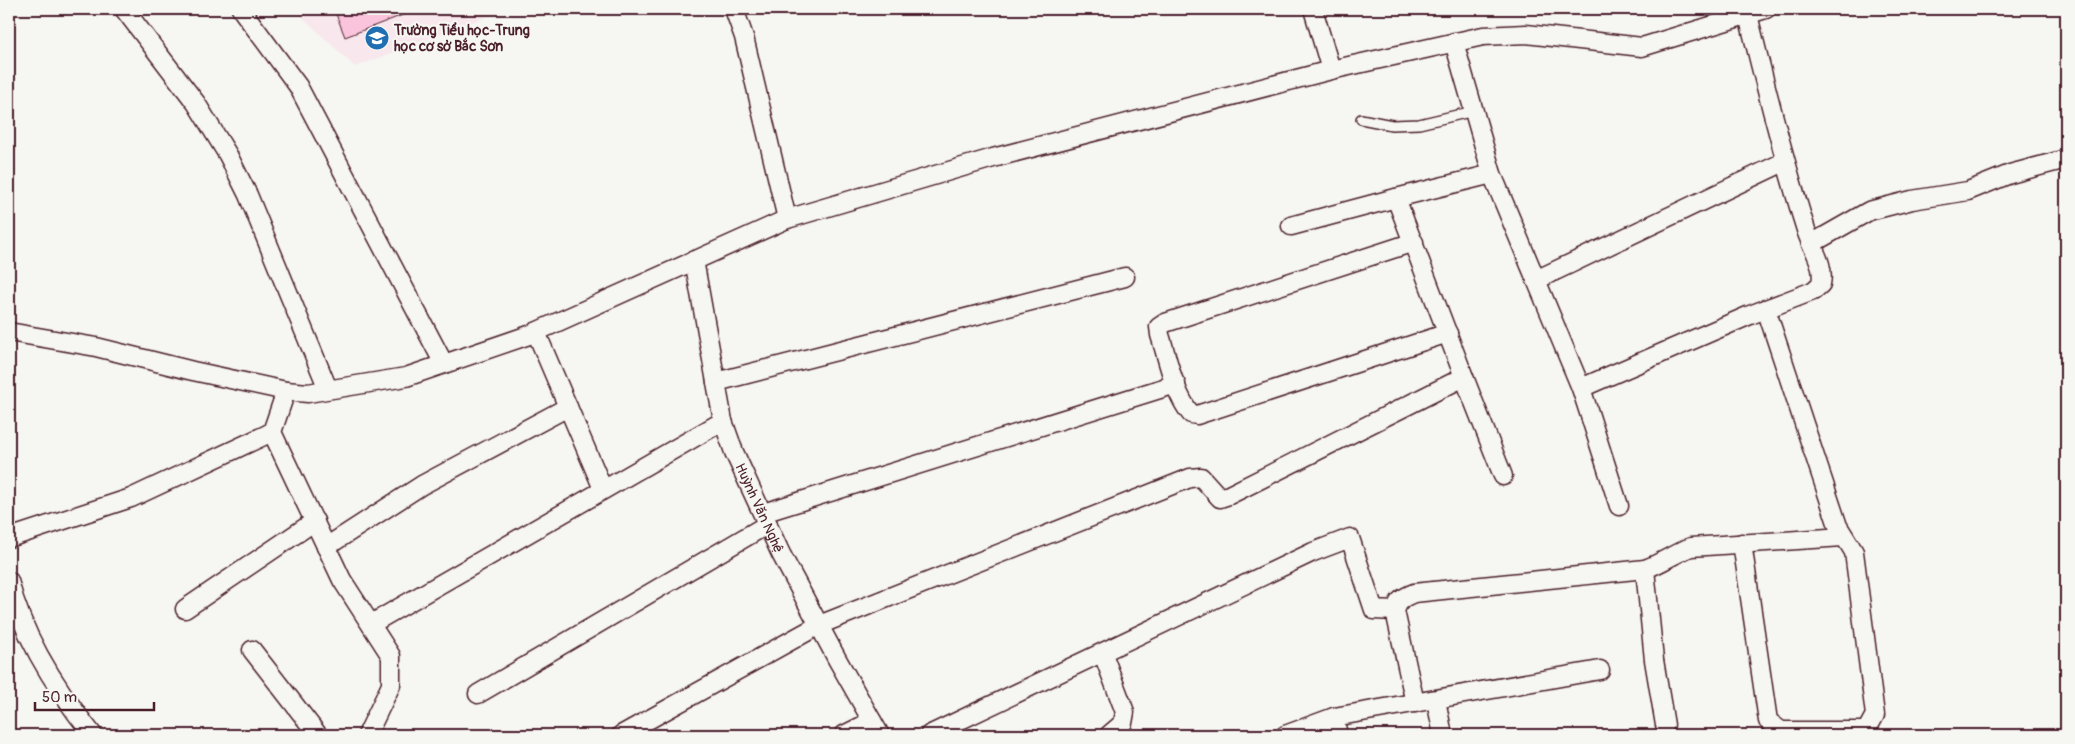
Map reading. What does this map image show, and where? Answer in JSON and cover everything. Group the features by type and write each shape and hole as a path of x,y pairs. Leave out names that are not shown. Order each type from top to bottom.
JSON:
{"street":[{"path":"124,9 196,103 228,155 248,195 328,390"},
{"path":"241,9 298,86 444,364"},
{"path":"734,9 744,37 787,219"},
{"path":"1312,9 1331,70"},
{"path":"9,332 96,346 193,372 286,391 308,393 406,377 536,332 787,219 993,158 1331,70 1483,36 1526,34 1642,47 1766,9"},
{"path":"1581,388 1766,309 1813,291 1822,284 1822,268 1811,244 1784,162 1748,15"},
{"path":"1454,42 1492,174 1581,388 1618,506"},
{"path":"1811,244 1868,211 1912,200 1968,191 2010,174 2066,159"},
{"path":"1536,280 1784,162"},
{"path":"1291,226 1492,174"},
{"path":"1396,198 1504,476"},
{"path":"1414,242 1165,323 1159,327 1160,335 1176,384 1186,408 1191,414 1197,415 1448,333"},
{"name":"Huỳnh Văn Nghệ","path":"694,260 723,421 745,478 819,624 876,728"},
{"path":"716,382 1125,277"},
{"path":"1742,543 1768,721 1780,732 1865,733 1874,715 1854,552 1850,544 1842,537 1766,309"},
{"path":"536,332 603,489"},
{"path":"621,735 819,624 1190,478 1201,477 1220,498 1229,495 1464,377"},
{"path":"478,694 765,518 1176,384"},
{"path":"286,391 272,432 342,580 391,656 393,671 391,685 367,735"},
{"path":"326,547 422,485 568,407"},
{"path":"371,624 723,421"},
{"path":"9,538 131,498 272,432"},
{"path":"185,610 315,521"},
{"path":"1415,703 1395,611 1397,604 1403,597 1414,593 1645,569 1667,561 1681,550 1691,547 1842,537"},
{"path":"929,735 1103,654 1313,552 1350,538 1374,610 1395,611"},
{"path":"1645,569 1654,660 1665,725"},
{"path":"9,582 25,628 57,685 93,735"},
{"path":"252,650 318,735"},
{"path":"1103,654 1125,712 1123,723 1110,735"},
{"path":"1296,734 1334,718 1600,670"},
{"path":"1436,700 1443,735"},
{"path":"1334,718 1338,735"},
{"path":"844,735 876,728"}],"lane":[{"path":"1361,119 1392,125 1419,124 1474,111"}],"shaded area":[{"name":"Trường Tiểu học-Trung học cơ sở Bắc Sơn","path":"294,9 506,9 355,67"}],"building":[{"path":"334,9 415,9 416,10 345,37"}],"place":[{"name":"Trường Tiểu học-Trung học cơ sở Bắc Sơn","path":"377,38"}]}
